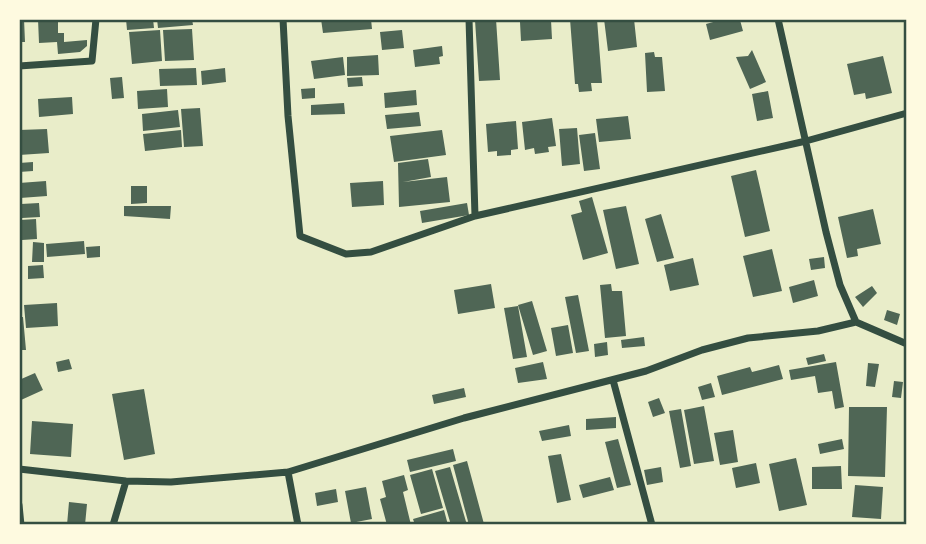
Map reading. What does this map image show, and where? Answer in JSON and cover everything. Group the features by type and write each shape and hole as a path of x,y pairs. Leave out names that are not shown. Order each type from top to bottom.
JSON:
{"street":[{"path":"19,66 92,61 96,19"},
{"path":"283,19 288,116 300,236 346,254 371,252 475,216 806,141 907,113"},
{"path":"468,19 475,216"},
{"path":"778,19 840,285 856,323"},
{"path":"19,469 126,481 171,482 288,472 464,418 613,380 702,350 748,338 818,331 856,323 907,344"},
{"path":"613,380 652,525"},
{"path":"288,472 298,525"},
{"path":"113,525 126,481"},
{"path":"19,505 21,525"}],"building":[{"path":"19,19 24,19 25,42 19,42"},
{"path":"38,19 58,19 58,33 64,33 64,42 87,40 87,46 80,52 58,54 57,42 39,43"},
{"path":"126,19 153,19 154,28 127,30"},
{"path":"157,19 192,19 193,25 158,28"},
{"path":"321,19 371,19 372,29 323,33"},
{"path":"496,19 500,80 479,81 475,20"},
{"path":"570,19 597,19 602,83 591,83 592,91 579,92 578,84 575,84"},
{"path":"604,19 634,19 637,47 608,51"},
{"path":"724,19 740,20 743,31 710,40 706,24"},
{"path":"551,20 552,39 521,41 520,22"},
{"path":"192,29 194,60 165,61 163,30"},
{"path":"160,30 162,61 132,64 129,32"},
{"path":"402,30 404,48 382,50 380,32"},
{"path":"442,46 440,64 415,67 413,50"},
{"path":"752,50 766,82 750,89 736,57 748,56"},
{"path":"654,52 655,57 662,57 665,91 647,92 645,53"},
{"path":"378,55 379,75 347,76 347,57"},
{"path":"883,56 892,93 866,99 865,93 854,95 847,64"},
{"path":"343,57 345,75 314,79 311,61"},
{"path":"196,68 197,85 160,86 159,69"},
{"path":"225,68 226,82 202,85 201,71"},
{"path":"122,77 124,98 112,99 110,78"},
{"path":"362,77 363,86 348,87 347,78"},
{"path":"315,88 315,98 302,99 301,89"},
{"path":"167,89 168,107 138,109 137,91"},
{"path":"416,90 417,105 385,108 384,93"},
{"path":"768,91 773,118 757,121 752,94"},
{"path":"72,97 73,114 39,117 38,99"},
{"path":"344,103 345,114 311,115 311,105"},
{"path":"200,108 203,146 184,147 181,109"},
{"path":"178,110 180,127 143,131 142,114"},
{"path":"419,112 421,126 387,129 385,115"},
{"path":"628,116 631,139 599,142 596,119"},
{"path":"552,118 556,146 548,147 549,152 535,154 534,148 525,150 522,122"},
{"path":"516,121 518,149 511,150 511,155 497,156 497,151 488,152 486,124"},
{"path":"577,128 580,164 562,166 559,129"},
{"path":"47,129 49,153 19,155 19,130"},
{"path":"181,130 182,147 145,151 143,134"},
{"path":"442,130 446,155 394,162 390,136"},
{"path":"595,133 600,169 584,171 579,135"},
{"path":"428,159 431,177 403,182 447,177 450,202 399,207 398,163"},
{"path":"33,162 33,171 19,172 19,163"},
{"path":"756,170 770,231 745,237 731,176"},
{"path":"46,181 47,196 20,198 19,183"},
{"path":"383,181 384,205 352,207 350,183"},
{"path":"131,186 147,186 147,203 131,204"},
{"path":"592,197 608,253 583,260 571,215 582,212 579,201"},
{"path":"39,203 40,217 22,218 21,204"},
{"path":"467,203 469,215 422,223 420,211"},
{"path":"124,206 171,206 170,219 124,216"},
{"path":"626,206 639,264 616,269 603,210"},
{"path":"873,209 881,244 857,249 858,256 847,258 838,217"},
{"path":"661,214 674,258 657,262 645,219"},
{"path":"36,219 37,239 22,240 20,220"},
{"path":"84,241 85,254 47,257 46,244"},
{"path":"33,242 44,243 44,262 32,262"},
{"path":"100,246 100,257 87,258 86,247"},
{"path":"772,249 782,291 753,297 743,256"},
{"path":"824,257 825,268 811,270 809,259"},
{"path":"693,258 699,285 670,291 664,265"},
{"path":"43,265 44,278 28,279 28,266"},
{"path":"814,280 818,296 793,303 789,287"},
{"path":"491,284 495,308 458,314 454,290"},
{"path":"611,284 612,291 622,291 626,336 605,338 600,285"},
{"path":"872,286 877,293 863,307 855,297"},
{"path":"578,295 589,351 576,353 565,297"},
{"path":"532,301 547,351 533,355 518,305"},
{"path":"57,303 58,326 26,328 24,305"},
{"path":"518,306 527,357 513,359 504,308"},
{"path":"887,310 900,314 897,325 884,320"},
{"path":"19,317 23,317 26,350 19,350"},
{"path":"568,325 573,353 556,356 551,328"},
{"path":"644,337 645,346 622,348 621,340"},
{"path":"607,342 608,355 595,357 594,344"},
{"path":"824,354 826,361 808,365 806,358"},
{"path":"69,359 72,369 58,372 56,362"},
{"path":"543,362 547,379 518,383 515,368"},
{"path":"836,362 844,407 835,409 832,391 818,393 815,376 791,380 789,370"},
{"path":"868,363 879,364 875,387 866,386"},
{"path":"779,365 783,379 722,395 717,376 750,367 752,372"},
{"path":"35,373 43,390 21,400 19,380"},
{"path":"894,381 903,382 901,398 892,397"},
{"path":"711,383 715,397 702,400 698,387"},
{"path":"464,388 466,397 434,404 432,395"},
{"path":"144,389 155,454 124,460 112,394"},
{"path":"659,398 665,413 653,417 648,402"},
{"path":"704,406 714,461 694,464 684,410"},
{"path":"849,407 887,407 885,477 848,476"},
{"path":"681,409 691,466 680,468 669,411"},
{"path":"616,417 616,428 586,430 586,419"},
{"path":"32,421 73,424 71,457 30,454"},
{"path":"569,425 571,436 542,441 539,431"},
{"path":"733,430 738,462 720,465 714,433"},
{"path":"618,439 631,485 617,488 605,442"},
{"path":"842,439 844,449 820,454 818,444"},
{"path":"453,449 456,461 410,472 407,460"},
{"path":"561,454 571,500 557,503 548,456"},
{"path":"796,458 807,505 779,511 769,464"},
{"path":"467,461 484,524 480,525 469,525 453,465"},
{"path":"756,463 760,483 736,488 732,468"},
{"path":"841,466 842,489 812,489 812,467"},
{"path":"450,467 467,525 451,525 435,471"},
{"path":"661,467 663,482 647,485 644,470"},
{"path":"432,469 443,508 421,514 410,475"},
{"path":"404,475 408,490 403,492 411,525 387,525 380,499 386,497 382,481"},
{"path":"610,477 614,490 583,498 579,485"},
{"path":"855,485 883,487 881,519 852,517"},
{"path":"366,487 372,519 351,523 345,491"},
{"path":"336,489 338,502 317,506 315,493"},
{"path":"69,502 87,504 85,525 67,525"},
{"path":"444,510 448,525 415,525 413,519"}]}
